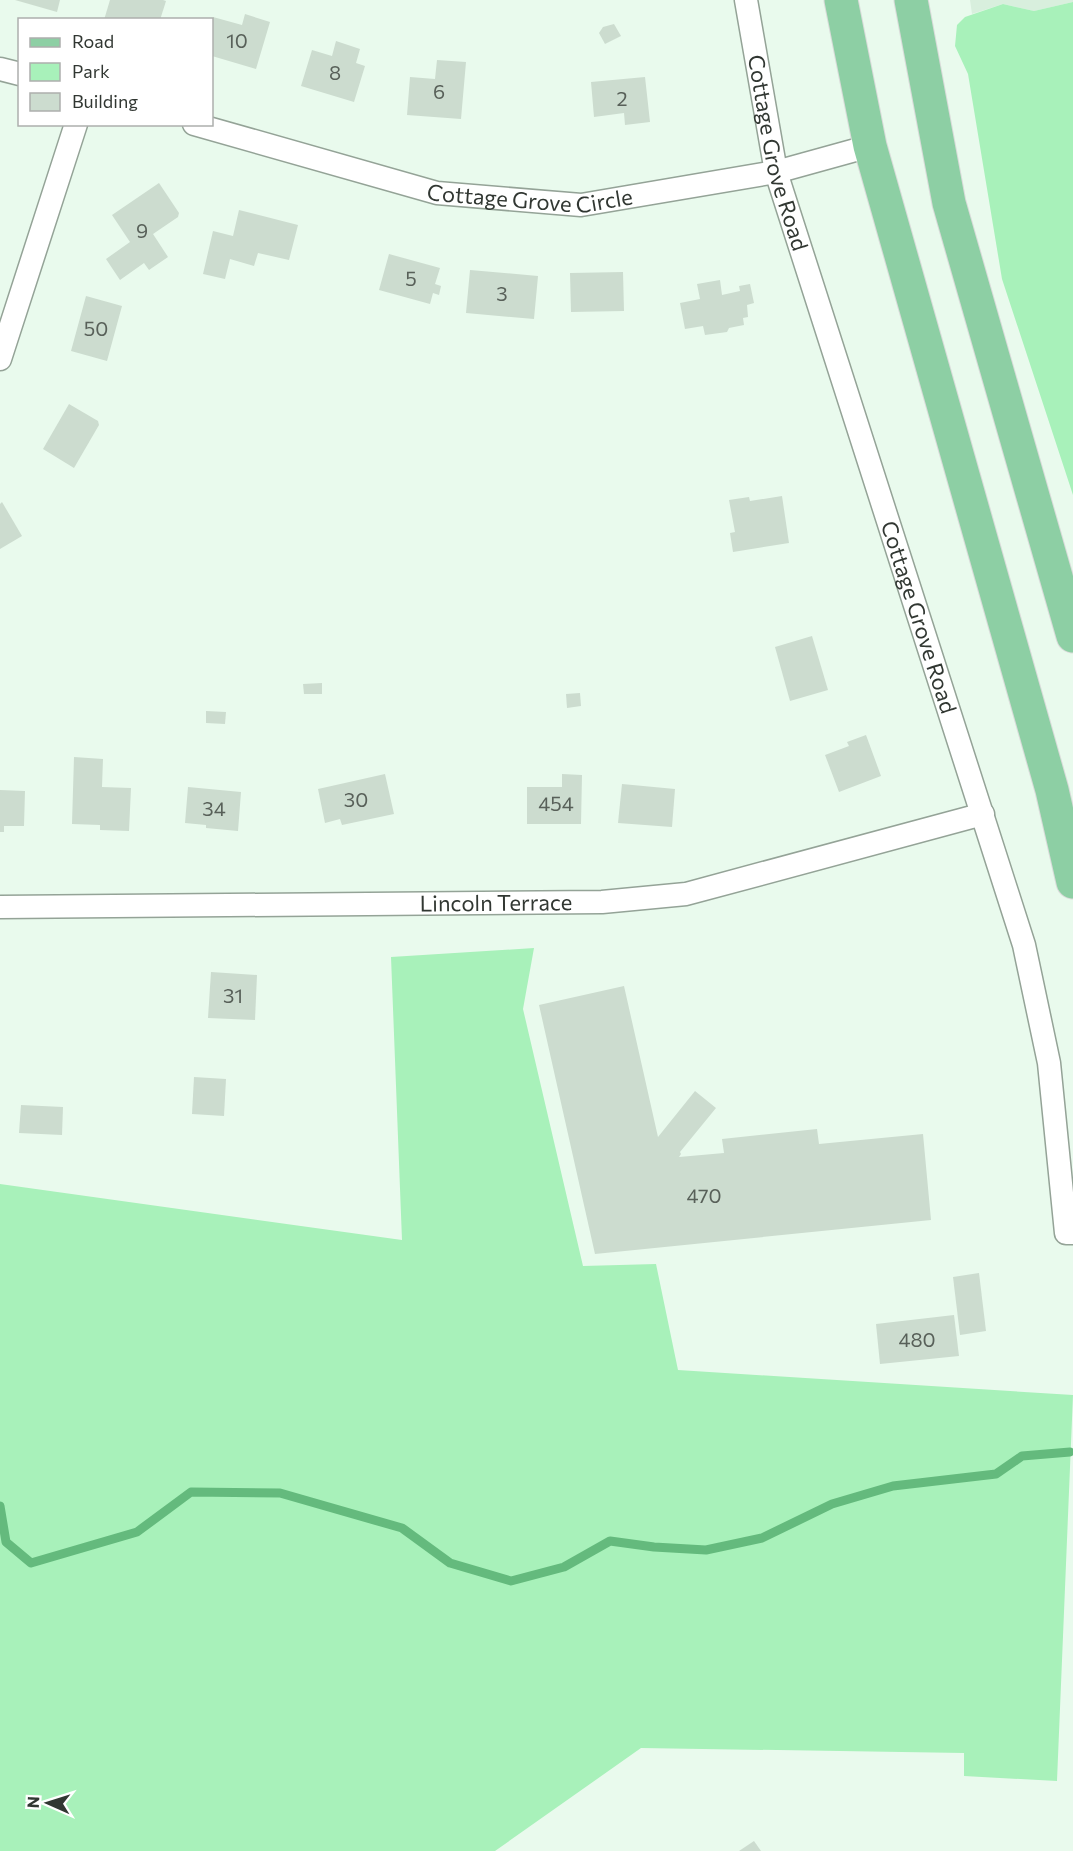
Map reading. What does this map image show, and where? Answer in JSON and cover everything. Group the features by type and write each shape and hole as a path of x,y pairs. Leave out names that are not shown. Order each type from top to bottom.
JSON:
{"main road":[{"path":"841,0 870,146 1052,790 1073,882"},
{"path":"911,0 949,203 1073,636"}],"street":[{"name":"Cottage Grove Road","path":"746,0 776,172 1024,945 1049,1063 1070,1233"},
{"path":"0,69 18,74"},
{"path":"0,359 75,126"},
{"name":"Cottage Grove Circle","path":"201,126 437,194 581,205 776,172 870,146"},
{"name":"Lincoln Terrace","path":"0,907 602,902 686,894 983,814"}],"shaded area":[{"path":"970,0 1073,0 1073,2 1034,11 1003,4 972,14"}],"green space":[{"path":"1073,2 1073,495 1002,279 968,74 955,46 957,25 965,17 1003,4 1034,11"},
{"path":"534,948 523,1009 583,1266 656,1264 678,1370 1073,1395 1057,1781 964,1776 964,1753 641,1748 495,1851 0,1851 0,1184 402,1240 391,957"}],"building":[{"path":"15,0 60,0 57,12"},
{"path":"110,0 166,1 161,18 105,18"},
{"path":"245,14 270,22 256,69 213,56 213,17 242,25"},
{"path":"614,24 621,36 605,44 599,33 603,27"},
{"path":"336,41 360,49 356,63 365,66 354,102 301,86 312,50 332,56"},
{"path":"437,60 466,62 461,119 407,115 410,77 435,79"},
{"path":"645,77 650,122 625,125 624,113 594,117 591,82"},
{"path":"159,183 179,213 178,217 153,234 168,257 149,270 144,263 120,280 106,259 130,242 112,215"},
{"path":"239,210 298,225 289,260 258,253 254,266 230,259 225,279 203,274 213,231 233,236"},
{"path":"389,254 440,268 435,284 441,286 439,295 433,293 430,304 379,290"},
{"path":"470,270 538,276 534,319 466,313"},
{"path":"623,272 624,311 571,312 570,273"},
{"path":"720,280 722,295 740,291 739,286 750,284 754,303 747,305 748,317 743,318 744,325 729,328 727,332 705,335 703,326 685,329 680,303 700,299 697,284"},
{"path":"86,296 122,306 107,361 71,351"},
{"path":"69,404 98,421 99,425 74,468 43,449"},
{"path":"782,496 789,543 733,552 730,533 735,532 729,500 749,497 750,501"},
{"path":"2,502 22,536 0,549 0,504"},
{"path":"812,636 828,690 790,701 775,647"},
{"path":"322,683 322,694 304,694 303,684"},
{"path":"580,693 581,706 567,708 566,694"},
{"path":"206,711 226,712 225,724 206,723"},
{"path":"866,735 881,776 839,792 825,755 849,746 847,742"},
{"path":"74,757 103,759 102,787 131,788 129,831 100,830 100,825 72,824"},
{"path":"385,774 394,814 342,825 340,819 325,823 318,789"},
{"path":"562,774 582,775 581,824 527,824 527,787 562,787"},
{"path":"622,784 675,789 672,827 618,823"},
{"path":"188,787 241,792 238,831 206,828 206,825 185,823"},
{"path":"0,790 25,791 24,826 4,826 4,832 0,832"},
{"path":"211,972 257,975 255,1020 208,1018"},
{"path":"624,986 658,1137 695,1091 716,1108 680,1152 679,1157 724,1153 722,1139 817,1129 819,1144 923,1134 931,1220 595,1254 539,1005"},
{"path":"194,1077 226,1079 224,1116 192,1114"},
{"path":"21,1105 63,1107 62,1135 19,1133"},
{"path":"979,1273 986,1331 960,1335 953,1277"},
{"path":"954,1315 959,1356 880,1364 876,1324"},
{"path":"754,1841 761,1851 739,1851"}],"waterway":[{"path":"0,1506 6,1542 31,1563 137,1532 191,1492 280,1493 402,1528 450,1563 511,1581 564,1567 610,1541 654,1547 706,1550 762,1538 832,1504 893,1486 996,1474 1022,1456 1070,1452"}]}
